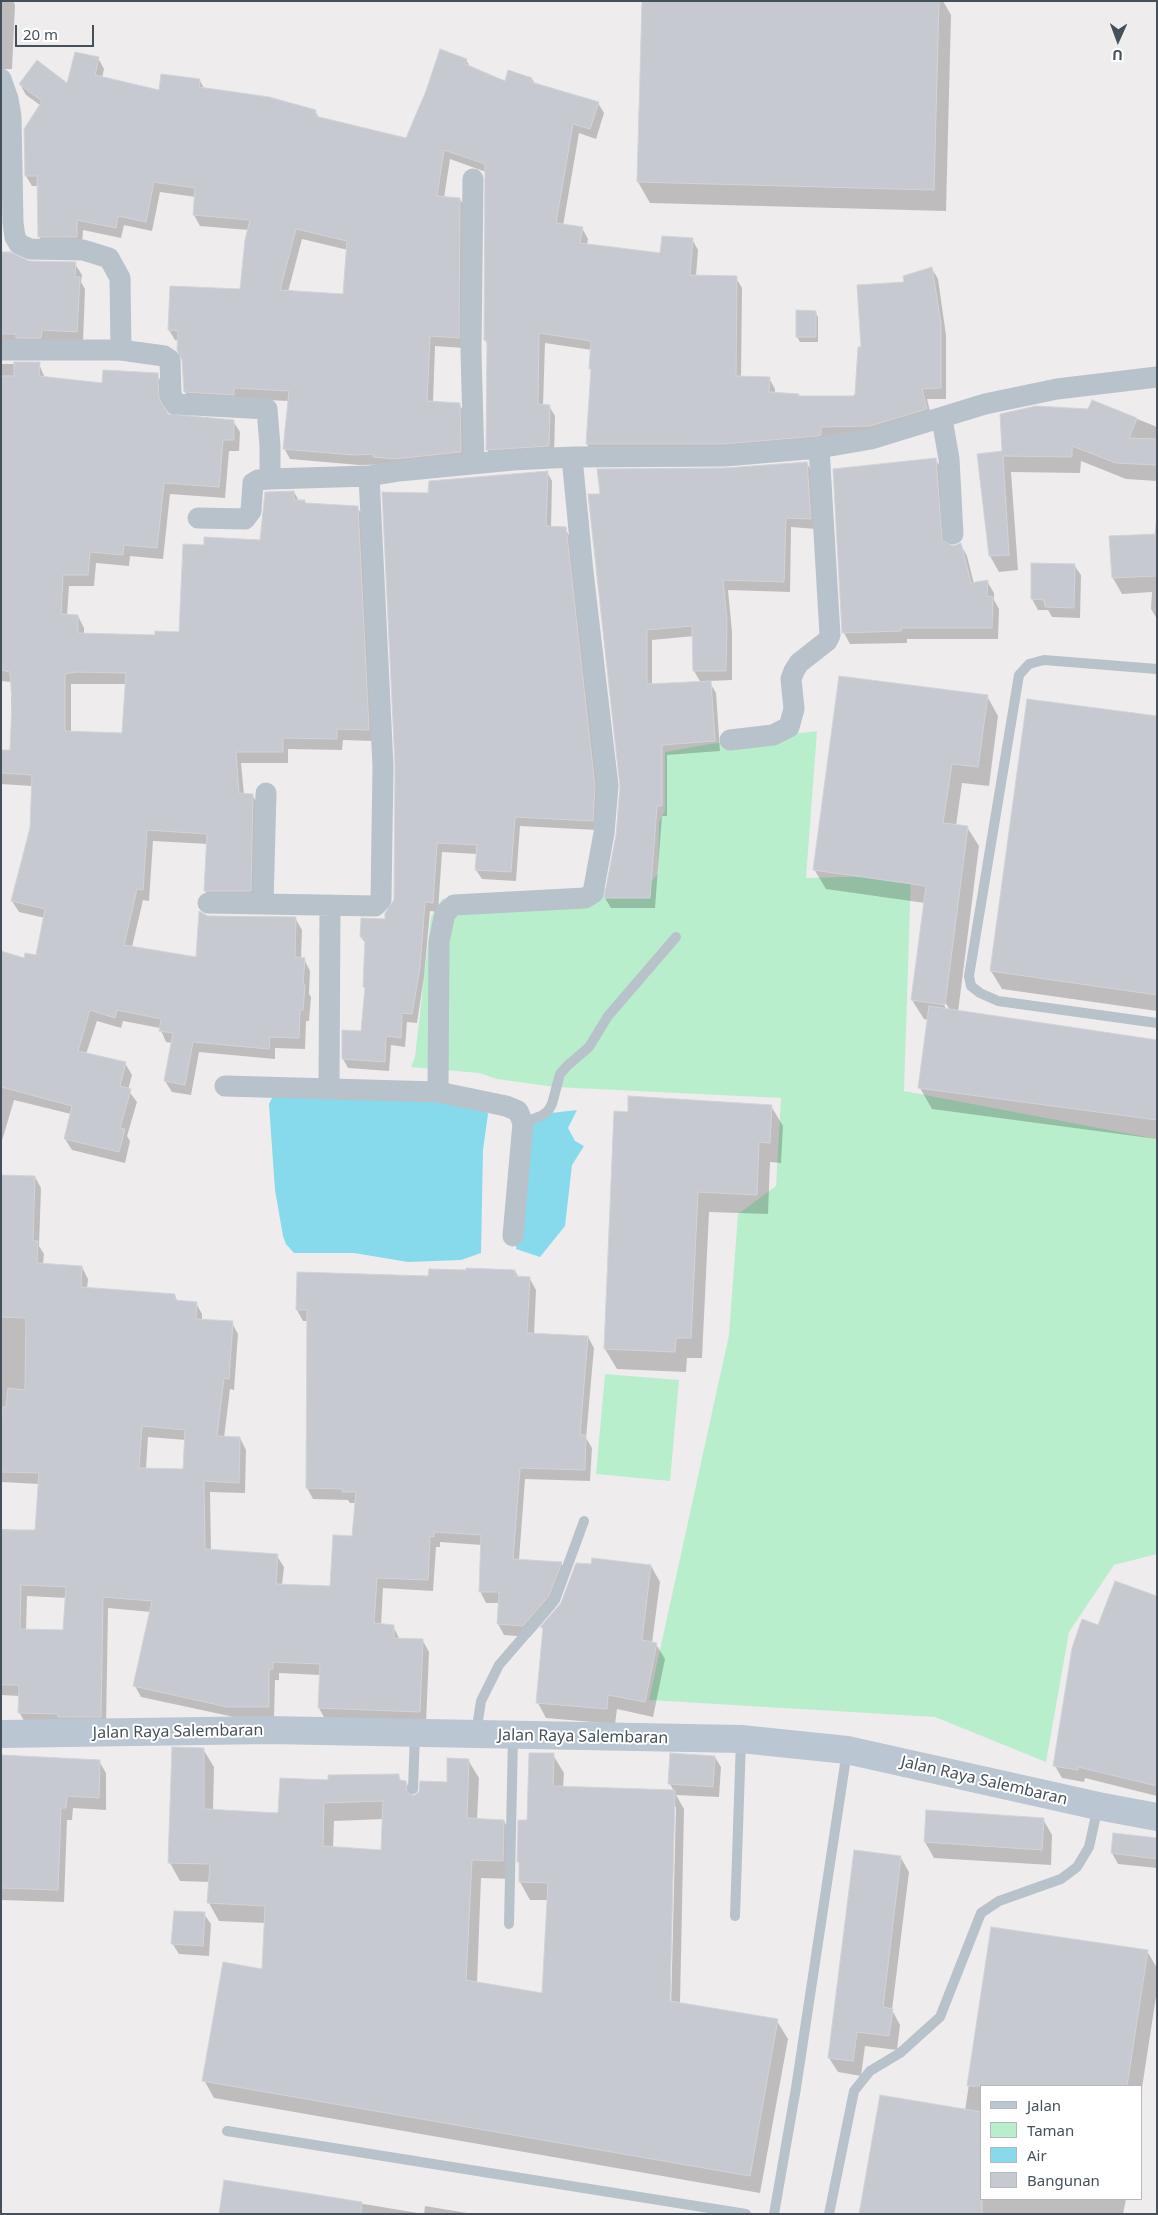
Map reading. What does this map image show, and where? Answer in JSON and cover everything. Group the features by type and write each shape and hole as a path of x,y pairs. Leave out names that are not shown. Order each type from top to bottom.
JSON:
{"main road":[{"name":"Jalan Raya Salembaran","path":"1,1734 268,1730 741,1739 847,1750 1098,1806 1157,1817"}],"street":[{"path":"1,79 8,99 11,116 15,237 19,244 30,249 83,250 109,258 120,278 121,350"},
{"path":"474,179 470,351 474,463"},
{"path":"1,350 121,350 164,356 170,360 171,394 175,404 267,409 270,479"},
{"path":"198,518 245,518 251,511 253,483 258,480 369,476 474,463 572,457 725,456 819,448 871,439 942,419 985,404 1057,389 1157,377"},
{"path":"942,419 948,459 953,534"},
{"path":"730,740 773,735 789,726 794,709 792,679 794,671 798,663 827,641 830,634 819,448"},
{"path":"438,1092 439,942 445,913 454,905 585,898 593,893 604,833 608,786 583,572 572,457"},
{"path":"208,903 375,906 381,900 383,766 369,476"},
{"path":"262,903 266,793"},
{"path":"329,1087 330,905"},
{"path":"225,1086 329,1087 438,1092 518,1110 523,1123 513,1236"}],"lane":[{"path":"1157,669 1044,660 1029,664 1019,675 968,976 971,986 980,994 998,1002 1157,1023"},
{"path":"523,1123 548,1111 552,1104 560,1074 590,1047 608,1016 676,937"},
{"path":"476,1735 480,1701 499,1666 556,1600 584,1521"},
{"path":"413,1789 415,1734"},
{"path":"509,1924 513,1736"},
{"path":"735,1916 741,1739"},
{"path":"774,2214 796,2088 847,1750"},
{"path":"828,2214 854,2091 870,2071 900,2053 940,2017 981,1913 999,1901 1061,1879 1077,1867 1089,1847 1098,1806"},
{"path":"227,2131 746,2214"}],"green space":[{"path":"817,731 806,878 911,875 904,1091 1157,1139 1157,1554 1114,1565 1069,1632 1046,1762 935,1717 649,1700 729,1335 738,1214 776,1186 781,1098 555,1087 497,1079 479,1073 411,1067 415,1057 431,917 442,899 648,885 658,874 659,822 665,810 665,752 710,744"},
{"path":"605,1374 679,1380 670,1481 596,1474"}],"water":[{"path":"276,1090 481,1105 488,1114 483,1150 481,1253 461,1260 408,1262 354,1253 294,1253 286,1244 283,1236 275,1190 269,1104"},
{"path":"577,1110 568,1128 575,1141 584,1146 572,1165 565,1226 540,1257 516,1249 526,1126 551,1113"}],"building":[{"path":"642,1 939,1 934,190 637,182"},
{"path":"440,49 467,59 465,64 505,81 508,70 532,78 531,82 599,102 590,129 573,124 556,223 583,227 580,243 660,253 662,236 693,238 690,275 737,276 736,376 770,377 769,392 799,394 799,396 853,396 855,394 858,347 861,347 857,285 904,282 903,276 932,267 941,324 941,388 922,389 927,409 870,426 821,427 821,435 817,436 724,444 586,444 591,341 539,333 538,404 550,405 549,446 486,450 487,341 484,340 485,164 444,150 437,196 460,198 459,338 430,336 427,401 460,403 461,452 394,459 373,457 373,454 353,455 283,449 289,391 234,388 234,395 184,392 182,360 177,350 178,331 168,330 170,286 240,289 245,240 250,220 193,215 195,188 154,182 146,222 118,216 116,228 77,220 77,237 38,237 37,176 25,176 24,129 42,101 19,84 37,60 67,83 75,52 99,57 95,75 159,90 161,74 200,79 199,87 269,97 316,110 315,116 406,138 426,91","holes":["296,229 347,241 343,294 280,290"]},
{"path":"1,252 10,252 29,261 76,262 75,277 80,277 77,332 42,330 41,338 16,338 16,334 1,334"},
{"path":"796,310 816,311 816,337 796,337"},
{"path":"14,362 40,362 39,376 102,383 103,370 158,373 159,398 168,414 234,420 234,440 223,440 219,487 164,483 157,548 124,545 123,555 90,552 88,575 63,575 61,614 78,615 78,633 155,635 155,631 179,632 183,544 204,545 204,537 260,540 265,492 294,491 294,500 305,500 305,503 358,506 369,730 337,729 337,739 283,738 283,752 236,752 239,793 253,794 251,891 204,891 207,834 147,830 143,890 137,889 124,945 196,957 199,911 208,916 296,917 295,957 305,958 303,984 305,985 303,1010 300,1010 299,1038 270,1037 269,1049 193,1042 185,1085 164,1081 173,1033 159,1031 161,1019 117,1010 115,1018 90,1010 78,1051 126,1062 120,1086 131,1089 120,1128 125,1129 119,1152 64,1139 72,1106 1,1087 1,951 24,958 25,953 36,955 45,909 11,901 30,828 32,775 1,773 1,750 10,750 12,702 10,672 1,670 1,376 14,376","holes":["76,672 126,673 122,733 65,731 65,674"]},
{"path":"1092,400 1137,418 1129,438 1157,439 1157,465 1116,463 1072,446 1072,457 1003,456 1009,555 989,556 977,454 1002,451 1000,414 1036,406 1088,409"},
{"path":"936,458 942,540 953,546 961,543 971,583 988,580 987,596 993,597 992,628 901,628 901,631 842,633 833,469"},
{"path":"807,462 811,519 786,518 784,582 723,580 727,621 726,671 693,671 692,626 647,630 647,684 711,681 715,741 662,745 662,806 657,806 650,898 604,898 616,835 620,787 588,494 600,494 597,469 725,468"},
{"path":"548,471 546,526 566,527 595,786 593,821 515,817 511,872 475,870 477,845 437,843 433,903 425,902 420,967 412,1014 402,1013 401,1038 386,1036 385,1062 342,1059 342,1030 361,1031 365,987 363,987 365,938 360,937 361,918 385,919 385,913 394,900 395,765 382,492 428,493 429,481"},
{"path":"1157,534 1157,576 1112,578 1109,536"},
{"path":"1031,563 1075,564 1074,608 1045,607 1044,600 1031,599"},
{"path":"839,676 988,695 978,767 952,764 943,823 968,826 945,1005 911,1000 926,886 813,870"},
{"path":"1027,699 1157,716 1157,995 990,971"},
{"path":"929,1006 1157,1040 1157,1120 918,1088"},
{"path":"628,1096 772,1105 770,1143 759,1142 757,1195 698,1192 691,1338 676,1338 675,1352 604,1349 614,1111 628,1112"},
{"path":"1,1175 35,1176 33,1241 38,1241 37,1263 82,1266 81,1287 175,1294 175,1300 197,1302 196,1319 233,1321 229,1379 224,1378 217,1436 240,1437 239,1483 204,1481 205,1549 278,1554 276,1584 330,1586 333,1535 352,1536 356,1492 342,1492 343,1489 306,1488 307,1310 296,1310 297,1272 428,1276 429,1269 466,1270 466,1268 515,1270 515,1276 530,1277 527,1333 588,1336 580,1435 586,1435 585,1470 520,1468 513,1559 562,1562 549,1596 523,1626 497,1624 499,1592 479,1592 481,1535 434,1532 434,1537 430,1536 428,1580 377,1578 374,1623 394,1625 394,1638 423,1639 420,1712 318,1708 320,1664 273,1662 273,1669 269,1669 269,1707 227,1707 133,1686 152,1601 103,1597 101,1717 58,1717 58,1714 18,1713 19,1685 1,1685 1,1530 35,1530 39,1473 1,1472 1,1423 3,1407 6,1407 8,1388 25,1390 26,1318 1,1317","holes":["142,1426 185,1430 183,1469 139,1468","21,1585 66,1587 63,1630 20,1629"]},
{"path":"592,1558 651,1565 642,1640 657,1643 645,1702 608,1695 607,1709 536,1703 543,1628 540,1627 561,1603 576,1563 591,1564"},
{"path":"1115,1581 1157,1596 1157,1786 1078,1767 1078,1770 1053,1766 1072,1648 1082,1619 1098,1625"},
{"path":"172,1747 204,1748 204,1809 278,1813 280,1778 328,1780 328,1775 399,1774 399,1780 406,1781 407,1792 413,1796 419,1792 420,1781 447,1782 447,1758 469,1759 467,1818 504,1820 503,1861 472,1860 466,1980 542,1993 548,1883 519,1882 519,1862 517,1862 518,1820 527,1820 529,1753 554,1753 553,1786 675,1790 670,2001 778,2019 750,2176 202,2081 223,1962 262,1969 265,1906 207,1903 210,1864 168,1863","holes":["383,1801 381,1850 323,1846 324,1803"]},
{"path":"670,1753 715,1756 713,1787 668,1784"},
{"path":"1,1755 100,1760 99,1798 67,1796 66,1808 61,1808 58,1890 1,1888"},
{"path":"926,1810 1044,1818 1042,1850 924,1842"},
{"path":"1113,1833 1157,1838 1157,1859 1111,1853"},
{"path":"854,1850 901,1856 883,2007 893,2009 889,2036 857,2032 853,2061 828,2058"},
{"path":"174,1911 205,1912 203,1946 171,1944"},
{"path":"991,1927 1148,1950 1127,2085 967,2086"},
{"path":"880,2095 980,2112 980,2200 982,2200 982,2214 859,2214"},
{"path":"224,2180 362,2202 361,2214 219,2214"}]}
